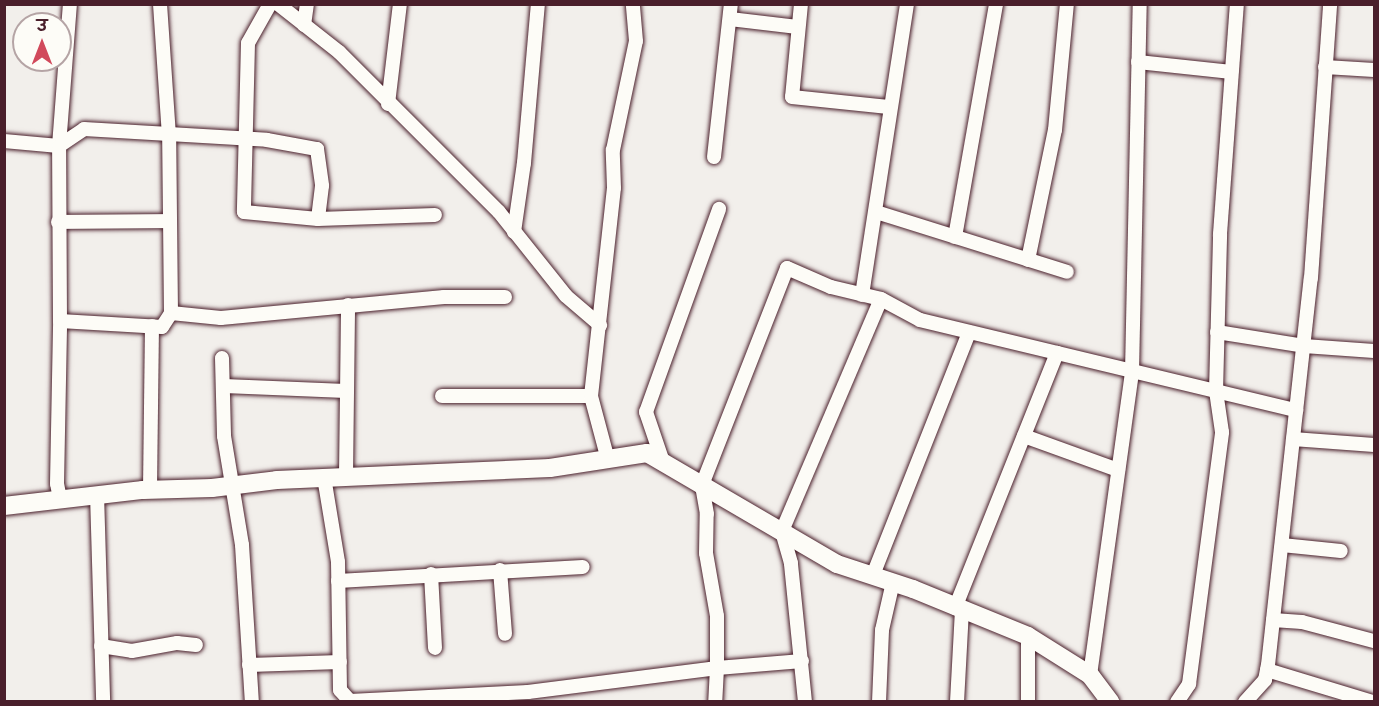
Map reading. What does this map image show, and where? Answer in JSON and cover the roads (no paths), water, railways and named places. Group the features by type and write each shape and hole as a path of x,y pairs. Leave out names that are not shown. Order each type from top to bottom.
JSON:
{"street":[{"path":"60,499 57,484 60,321 59,146 70,4"},
{"path":"60,321 162,327 171,313 169,136 160,4"},
{"path":"270,4 248,43 244,212 318,219 435,215"},
{"path":"278,4 339,52 388,104 499,212 566,296 600,325"},
{"path":"304,25 307,4"},
{"path":"388,104 400,4"},
{"path":"514,232 524,163 538,4"},
{"path":"608,460 591,396 614,188 613,150 636,41 633,4"},
{"path":"714,157 731,4"},
{"path":"801,4 792,96 888,108"},
{"path":"862,295 876,212 888,108 908,4"},
{"path":"955,237 996,4"},
{"path":"1028,260 1055,130 1067,4"},
{"path":"1090,675 1132,372 1140,4"},
{"path":"1178,702 1189,684 1222,432 1216,391 1217,332 1231,72 1237,4"},
{"path":"1245,702 1265,680 1267,670 1304,346 1330,4"},
{"path":"730,20 798,27"},
{"path":"1138,62 1231,72"},
{"path":"1325,67 1374,70"},
{"path":"4,141 59,146 84,129 244,140 317,149 322,186 318,219"},
{"path":"663,462 646,412 719,209"},
{"path":"876,212 1067,272"},
{"path":"58,222 170,221"},
{"path":"715,702 717,616 706,553 707,514 702,485 787,268 831,287 881,299 920,320 1296,410"},
{"path":"171,313 221,318 444,297 505,297"},
{"path":"805,702 791,563 782,531 881,299"},
{"path":"346,475 348,305"},
{"path":"150,489 152,326"},
{"path":"873,575 969,332"},
{"path":"1217,332 1304,346 1374,351"},
{"path":"957,702 959,609 1057,353"},
{"path":"222,357 224,436 242,545 252,702"},
{"path":"224,386 346,391"},
{"path":"442,396 591,396"},
{"path":"1024,436 1118,470"},
{"path":"1293,438 1374,445"},
{"path":"4,506 150,489 231,486 346,475 550,468 647,453 837,564 893,582 1028,636 1090,675 1110,702"},
{"path":"324,477 338,581 340,690 350,701 428,699 528,692 717,668 802,661"},
{"path":"97,494 104,702"},
{"path":"1282,545 1341,551"},
{"path":"338,581 583,567"},
{"path":"500,570 506,634"},
{"path":"431,574 435,648"},
{"path":"879,702 882,630 893,582"},
{"path":"1273,620 1302,622 1374,638"},
{"path":"1028,636 1028,702"},
{"path":"101,646 132,651 177,644 196,645"},
{"path":"249,665 340,662"},
{"path":"1267,670 1350,699 1373,702"}]}
